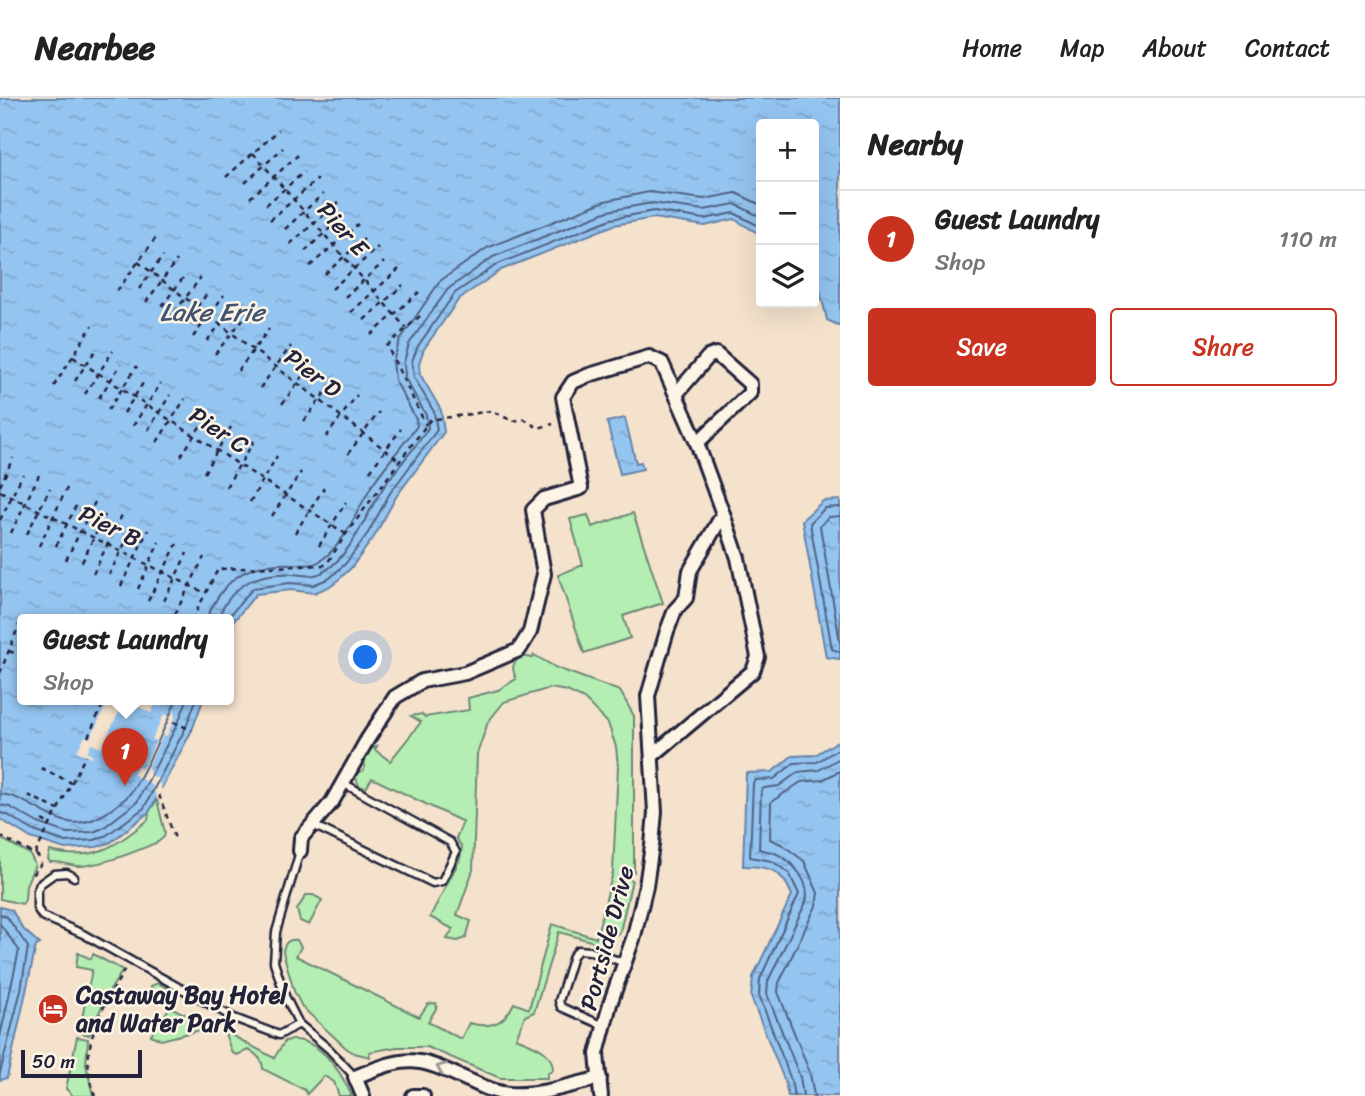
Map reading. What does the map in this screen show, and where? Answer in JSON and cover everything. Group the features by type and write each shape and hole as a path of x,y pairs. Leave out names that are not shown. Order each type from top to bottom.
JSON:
{"street":[{"path":"677,393 708,357 716,355 750,384 750,393 697,443"},
{"path":"300,851 301,838 332,802 395,697 422,681 465,673 519,650 530,632 544,574 533,510 544,499 581,488 562,397 573,382 589,374 649,357 662,363 677,393 723,514 738,558 758,657 753,671 652,756"},
{"name":"Portside Drive","path":"601,1096 597,1054 634,936 652,845 655,812 648,696 675,610 686,598 690,570 723,514"},
{"path":"363,1096 355,1077 388,1063 419,1060 492,1091 510,1095 531,1094 600,1078"},
{"path":"413,1096 423,1096"}],"lane":[{"path":"313,825 433,883 442,881 456,852 450,842 343,783"},
{"path":"300,851 276,932 274,962 285,996 299,1024 329,1049 355,1077"},
{"path":"74,877 67,873 54,874 40,884 37,891 37,908 42,916 83,934 234,1018 279,1035 299,1024"},
{"path":"604,1026 561,1007 559,1001 573,956 578,950 590,951 625,963"}],"path":[{"path":"226,177 279,130"},
{"path":"245,183 284,148"},
{"name":"Pier E","path":"253,153 406,328"},
{"path":"250,198 298,155"},
{"path":"266,205 304,172"},
{"path":"270,220 318,179"},
{"path":"285,229 323,194"},
{"path":"290,244 339,202"},
{"path":"305,251 343,216"},
{"path":"310,266 358,225"},
{"path":"117,291 158,235"},
{"path":"325,274 364,239"},
{"path":"332,289 378,247"},
{"path":"139,289 163,256"},
{"path":"146,302 177,260"},
{"name":"Pier D","path":"138,262 400,461"},
{"path":"345,297 384,262"},
{"path":"351,312 399,269"},
{"path":"162,306 186,274"},
{"path":"169,320 201,277"},
{"path":"364,320 403,285"},
{"path":"185,323 209,291"},
{"path":"371,335 419,292"},
{"path":"193,337 224,295"},
{"path":"208,341 232,309"},
{"path":"215,355 248,313"},
{"path":"420,316 387,346 426,425"},
{"path":"54,386 92,326"},
{"path":"238,371 269,330"},
{"path":"260,388 291,346"},
{"path":"75,382 97,348"},
{"path":"85,394 113,351"},
{"name":"Pier C","path":"73,357 346,534"},
{"path":"282,404 313,362"},
{"path":"99,398 121,364"},
{"path":"108,410 137,366"},
{"path":"304,421 335,379"},
{"path":"124,413 145,380"},
{"path":"132,426 161,383"},
{"path":"148,430 170,395"},
{"path":"326,437 357,395"},
{"path":"157,442 185,399"},
{"path":"195,614 218,569 326,565 430,420 491,411 513,421 524,419 538,428 567,421"},
{"path":"348,454 379,412"},
{"path":"181,456 208,414"},
{"path":"204,473 231,427"},
{"path":"370,471 401,429"},
{"path":"226,487 254,442"},
{"path":"250,502 276,456"},
{"path":"0,485 13,458"},
{"path":"272,516 301,472"},
{"path":"0,520 23,474"},
{"path":"11,533 39,475"},
{"path":"27,534 50,488"},
{"path":"38,546 67,488"},
{"path":"295,533 324,488"},
{"name":"Pier B","path":"0,491 205,593"},
{"path":"56,546 78,502"},
{"path":"66,560 95,502"},
{"path":"319,546 346,502"},
{"path":"82,562 105,515"},
{"path":"93,574 122,515"},
{"path":"109,575 133,527"},
{"path":"121,586 148,530"},
{"path":"138,589 159,542"},
{"path":"148,601 177,544"},
{"path":"164,601 187,554"},
{"path":"175,614 204,557"},
{"path":"0,673 17,631"},
{"path":"9,651 17,654"},
{"path":"77,709 78,705"},
{"path":"88,737 103,705"},
{"path":"173,722 192,730"},
{"path":"35,855 86,755"},
{"path":"41,768 72,783"},
{"path":"28,795 58,810"},
{"path":"159,795 176,841"},
{"path":"42,820 51,825"},
{"path":"0,836 35,855 41,864 28,884"},
{"path":"95,1096 88,1059 89,1044 101,1010 125,969"}],"green space":[{"path":"633,513 663,603 623,616 630,638 584,653 558,575 583,565 570,519 588,515 592,527"},
{"path":"534,655 557,668 620,691 634,716 634,872 629,872 629,878 632,880 620,932 601,944 559,932 534,1012 525,1016 516,1038 546,1053 553,1070 547,1074 547,1078 500,1078 427,1047 397,1047 369,1052 370,1057 354,1053 302,1007 294,991 283,952 289,941 297,940 301,947 296,956 419,1017 428,1004 436,1003 437,1007 428,1022 461,1039 469,1023 496,1023 506,1016 514,1003 529,1009 552,924 596,938 613,872 618,766 616,747 608,723 584,699 567,691 550,688 504,702 488,722 477,754 473,870 457,915 471,921 466,938 458,941 447,939 453,929 430,917 460,859 462,847 456,838 463,822 372,778 366,788 359,786 355,775 364,770 366,751 377,746 375,750 390,761 421,722 411,716 422,714 425,717 469,710 468,698 498,690 516,679 513,669 515,662 521,656 533,658"},
{"path":"157,800 165,833 158,842 92,865 75,866 50,862 48,859 50,851 80,855 114,845 148,820 149,812"},
{"path":"0,838 30,854 35,865 26,885 25,900 22,904 0,899"},
{"path":"306,895 322,900 309,925 300,921 297,910"},
{"path":"78,953 91,959 93,954 123,970 107,995 89,1035 82,1033 84,1024 81,1023 92,970 76,967"},
{"path":"158,983 178,995 172,1008 202,1022 201,1030 161,1040 151,1035 170,1007 151,991 151,986"},
{"path":"224,1031 274,1058 285,1041 297,1040 317,1048 334,1065 352,1096 339,1096 334,1082 324,1076 307,1094 305,1090 263,1069 260,1060 251,1051 237,1055 232,1053"},
{"path":"77,1037 88,1039 86,1064 93,1096 73,1096 66,1089"}],"water":[{"name":"Lake Erie","path":"0,98 840,98 840,326 827,320 819,287 819,119 756,119 756,232 734,219 705,226 654,218 614,225 501,270 459,299 424,349 419,363 420,374 441,410 444,432 396,497 374,537 351,568 333,585 314,593 291,590 256,594 234,621 234,614 17,614 17,705 201,705 192,730 149,812 111,842 97,847 65,849 31,838 0,819"},
{"path":"625,418 636,463 641,462 643,469 620,474 607,422"},
{"path":"840,500 840,659 826,657 802,520 823,501"},
{"path":"840,740 840,1096 788,1096 751,997 753,977 792,895 783,879 774,871 743,866 746,773 772,772 792,756 815,755"},
{"path":"0,907 12,910 22,928 40,944 36,946 7,1078 0,1080"}],"pier":[{"path":"106,705 122,705 101,748 91,744 87,752 92,758 77,751 85,736 90,738"},
{"path":"135,705 155,705 151,713"},
{"path":"174,709 175,718 148,766 150,775 157,778 162,790 157,800 153,786 133,774 137,766 142,769 156,741 152,739 164,714 170,716"}],"place":[{"name":"Guest Laundry","path":"125,786"},
{"name":"Castaway Bay Hotel and Water Park","path":"53,1009"}]}
